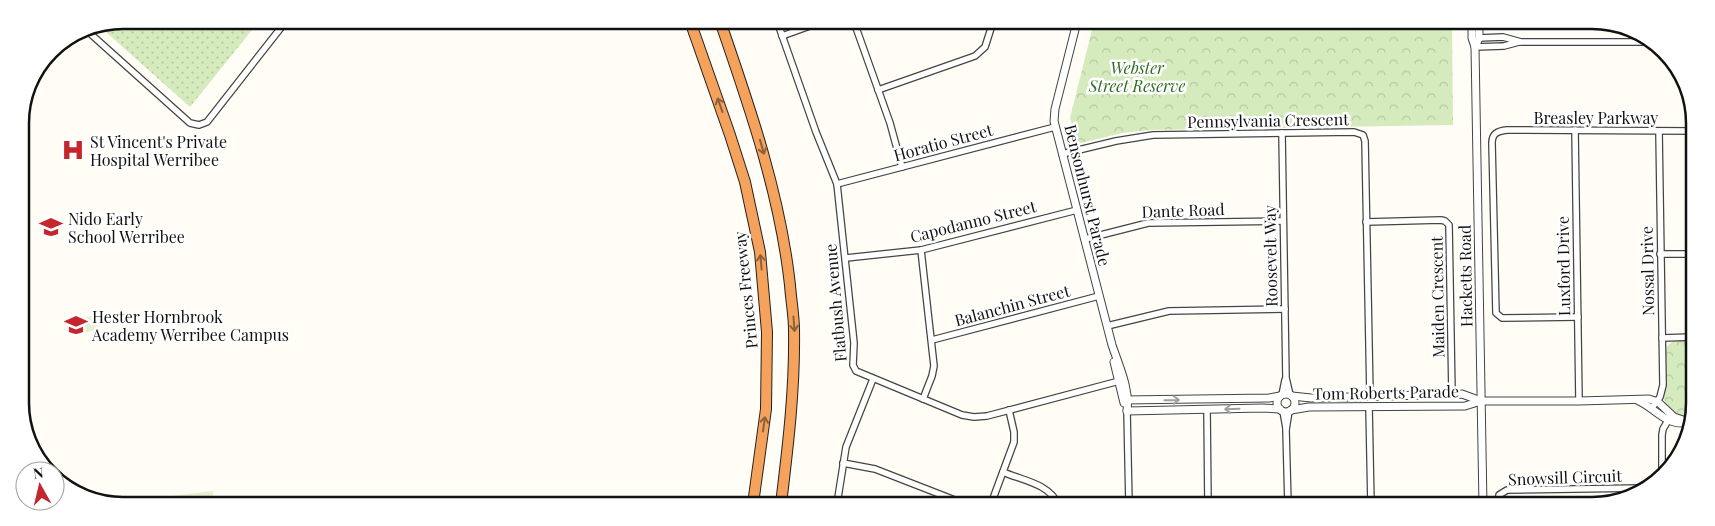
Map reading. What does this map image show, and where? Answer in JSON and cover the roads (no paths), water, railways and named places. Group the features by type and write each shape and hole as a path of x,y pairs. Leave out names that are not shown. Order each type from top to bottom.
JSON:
{"highway":[{"name":"Princes Freeway","path":"693,29 745,182 760,252 767,332 766,409 754,497"},
{"path":"723,29 756,127 770,176 786,246 794,329 792,418 782,497"},
{"path":"751,497 758,472"}],"street":[{"path":"91,34 190,123 199,124 207,122 280,29"},
{"name":"Flatbush Avenue","path":"780,29 838,184 854,343 853,365 858,373 968,416 980,417 1121,381"},
{"path":"782,36 802,29"},
{"path":"856,29 890,123 902,167"},
{"path":"878,90 975,56 989,41 992,29"},
{"name":"Bensonhurst Parade","path":"1075,29 1054,121 1126,400 1127,411"},
{"name":"Hacketts Road","path":"1473,29 1475,38 1483,497"},
{"name":"Hacketts Road","path":"1475,38 1477,29"},
{"path":"1475,38 1503,37 1521,42"},
{"path":"1475,46 1504,46 1521,42 1641,42"},
{"name":"Horatio Street","path":"838,184 1055,127"},
{"name":"Luxford Drive","path":"1575,130 1579,401"},
{"name":"Breasley Parkway","path":"1578,318 1502,318 1496,313 1492,142 1494,135 1500,131 1686,131"},
{"name":"Nossal Drive","path":"1658,402 1663,385 1659,131"},
{"name":"Pennsylvania Crescent","path":"1062,154 1116,141 1154,135 1354,132 1363,135 1366,141 1370,396"},
{"name":"Roosevelt Way","path":"1282,133 1286,378 1291,396"},
{"name":"Capodanno Street","path":"846,258 921,250 1077,210"},
{"name":"Maiden Crescent","path":"1366,222 1441,220 1449,225 1452,394"},
{"name":"Dante Road","path":"1085,239 1148,224 1283,221"},
{"path":"921,250 934,373 923,399"},
{"path":"1660,254 1686,254"},
{"name":"Balanchin Street","path":"932,340 1099,296"},
{"path":"1107,326 1169,311 1285,309"},
{"path":"1662,338 1686,337"},
{"name":"Roosevelt Way","path":"1281,396 1286,378"},
{"path":"838,497 846,447 873,379"},
{"name":"Tom Roberts Parade","path":"1281,396 1311,398 1465,394 1481,401"},
{"path":"1281,396 1277,404 1286,410"},
{"path":"1126,400 1269,398 1281,396"},
{"path":"1286,410 1295,403 1291,396"},
{"name":"Tom Roberts Parade","path":"1127,411 1465,406 1481,401 1649,399 1658,402 1669,418"},
{"name":"Tom Roberts Parade","path":"1636,400 1669,418 1684,421"},
{"path":"1652,408 1658,402"},
{"path":"1369,407 1371,497"},
{"path":"993,497 1014,442 1014,432 1009,410"},
{"path":"1207,410 1208,497"},
{"path":"1286,410 1288,497"},
{"path":"1127,411 1129,497"},
{"path":"1662,466 1662,429 1669,418"},
{"path":"843,463 870,467 947,497"},
{"path":"1003,472 1049,491 1054,497"},
{"name":"Snowsill Circuit","path":"1499,497 1500,493 1510,490 1632,488"}],"place":[{"name":"St Vincent's Private Hospital Werribee","path":"73,150"},
{"name":"Nido Early School Werribee","path":"51,227"},
{"name":"Hester Hornbrook Academy Werribee Campus","path":"76,325"}],"park label":[{"name":"Webster Street Reserve","path":"1137,76"}]}
